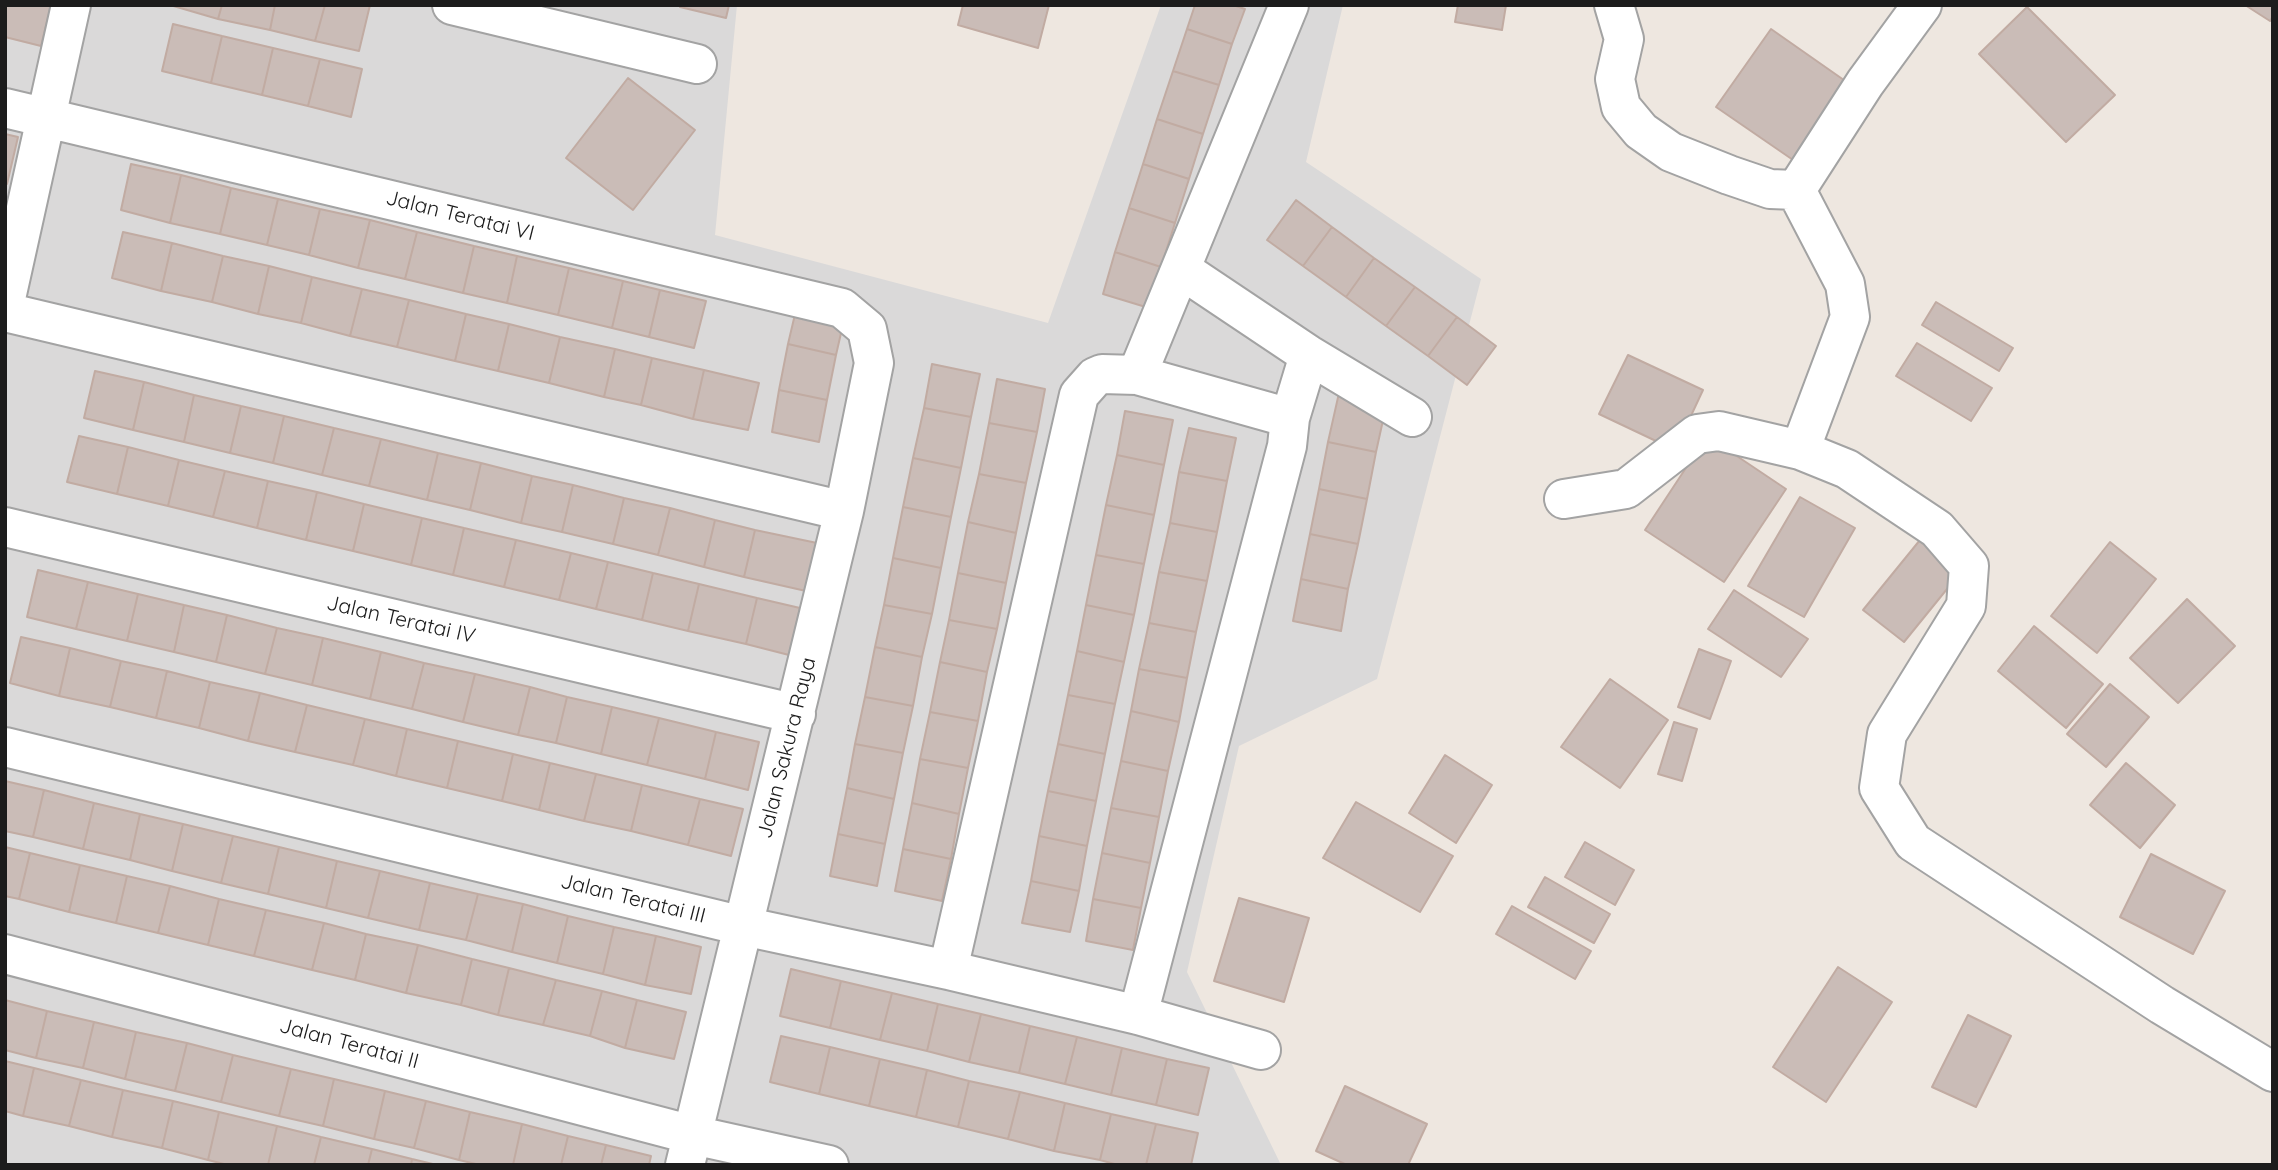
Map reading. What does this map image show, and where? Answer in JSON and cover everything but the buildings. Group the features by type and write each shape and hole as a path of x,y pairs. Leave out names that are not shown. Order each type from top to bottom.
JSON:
{"street":[{"path":"5,303 71,5"},
{"path":"452,5 696,64"},
{"path":"1137,375 1289,5"},
{"path":"1614,5 1624,39 1615,79 1619,98 1621,107 1641,131 1671,152 1729,175 1770,189 1796,190"},
{"path":"1796,190 1865,83 1922,5"},
{"name":"Jalan Teratai VI","path":"5,108 842,308 867,329"},
{"path":"1796,190 1845,284 1850,317 1800,450"},
{"path":"1182,270 1309,355 1412,417"},
{"path":"5,312 844,511"},
{"name":"Jalan Sakura Raya","path":"689,1150 844,511 874,363 867,329"},
{"path":"1138,1015 1287,446 1290,418 1309,355"},
{"path":"948,970 1079,395 1095,377 1102,374 1137,375 1290,418"},
{"path":"1564,499 1626,489 1697,434 1719,431 1800,450 1847,469 1937,529 1969,566 1966,606 1887,734 1879,788 1913,842 2162,1005 2273,1072"},
{"name":"Jalan Teratai IV","path":"5,527 796,714"},
{"name":"Jalan Teratai III","path":"5,747 743,926 948,970 1138,1015 1261,1050"},
{"name":"Jalan Teratai II","path":"5,954 689,1150 829,1165"}],"shaded area":[{"path":"5,5 737,5 715,235 1048,323 1161,5 1343,5 1306,162 1481,279 1377,679 1239,746 1187,972 1281,1165 5,1165"}]}
